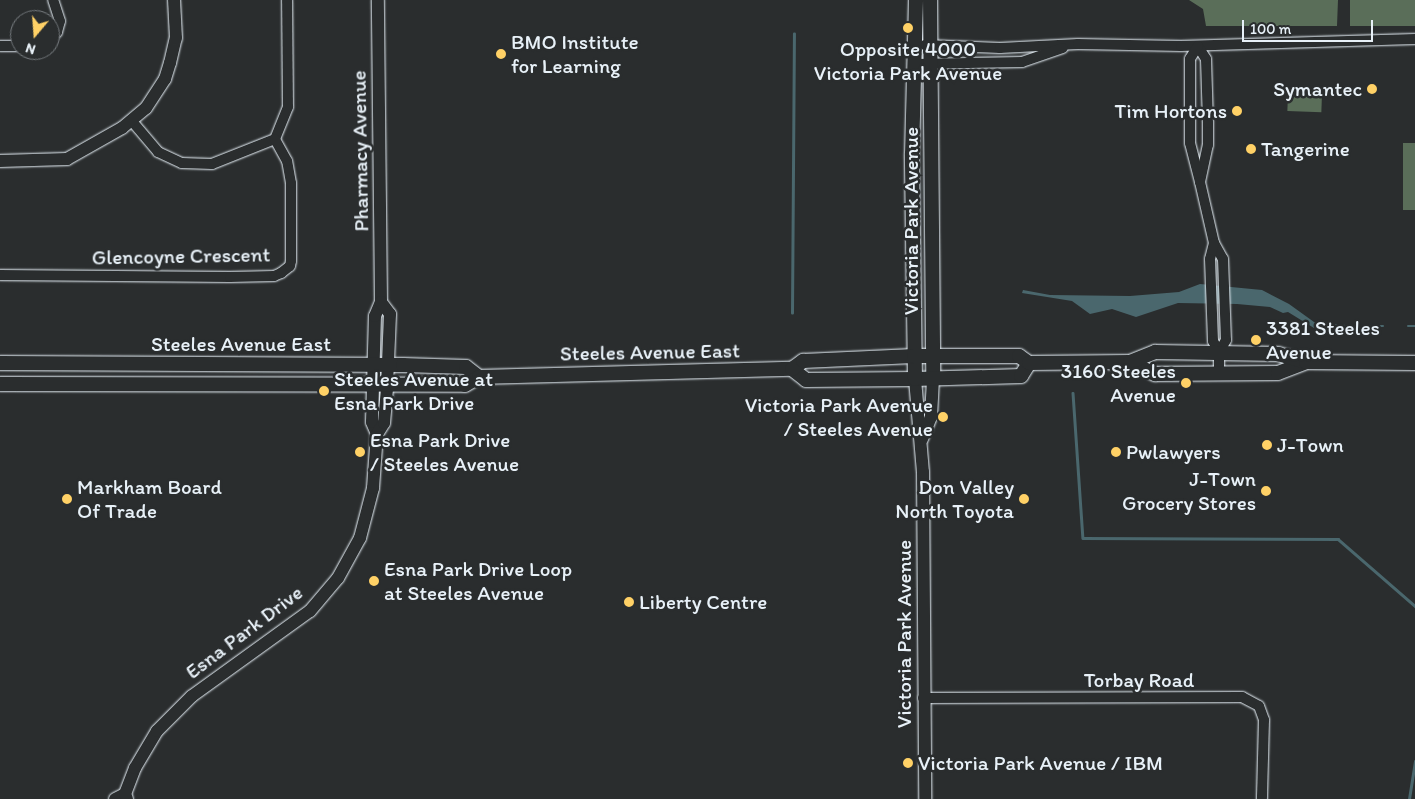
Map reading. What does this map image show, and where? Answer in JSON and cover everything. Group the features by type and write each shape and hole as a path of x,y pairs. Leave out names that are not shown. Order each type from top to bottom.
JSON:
{"main road":[{"name":"Victoria Park Avenue","path":"915,379 914,45 916,0"},
{"name":"Victoria Park Avenue","path":"930,0 932,46 933,378"},
{"name":"Steeles Avenue East","path":"0,384 464,385 479,377 792,369 803,361 914,356 1019,356 1029,363 1130,362 1155,352 1278,354 1306,362 1415,363"},
{"name":"Steeles Avenue East","path":"1130,362 1155,374 1278,373 1306,362"},
{"name":"Steeles Avenue East","path":"0,363 466,367 479,377"},
{"name":"Steeles Avenue East","path":"792,369 806,380 915,379 1021,376 1029,363"}],"street":[{"path":"0,161 67,159 131,120 146,108 170,63 176,38 174,0"},
{"path":"131,120 158,152 182,163 212,164 275,139 288,107 288,0"},
{"name":"Pharmacy Avenue","path":"374,365 375,316 381,302 378,0"},
{"path":"914,45 1000,48 1078,44 1198,46 1415,39"},
{"path":"914,64 1022,62 1078,44"},
{"path":"1198,46 1190,59 1190,143 1214,243 1223,259 1226,340 1219,352"},
{"path":"1198,46 1206,59 1208,123 1208,145 1200,182"},
{"name":"Glencoyne Crescent","path":"0,275 274,276 290,266 291,254 291,183 287,161 275,139"},
{"path":"1214,243 1210,259 1213,341 1219,352 1219,373"},
{"name":"Pharmacy Avenue","path":"381,302 390,314 387,386"},
{"name":"Esna Park Drive","path":"374,365 372,422 377,434"},
{"name":"Victoria Park Avenue","path":"922,439 931,417 933,378"},
{"name":"Victoria Park Avenue","path":"915,379 916,418 922,439 925,799"},
{"name":"Esna Park Drive","path":"122,797 146,748 173,714 192,696 310,611 338,578 360,538 368,514 377,434 384,423 387,386"},
{"name":"Torbay Road","path":"923,698 1242,697 1259,706 1264,720 1262,799"}],"green space":[{"path":"1189,0 1338,0 1337,26 1206,26 1203,9"},
{"path":"1350,0 1415,0 1415,26 1350,26"},
{"path":"1288,93 1322,94 1321,112 1287,111"},
{"path":"1403,143 1415,143 1415,210 1403,210"}],"water":[{"path":"1200,284 1262,290 1289,304 1314,322 1335,325 1314,328 1288,312 1283,313 1270,307 1237,304 1178,303 1136,317 1112,309 1090,314 1072,301 1022,293 1023,290 1050,295 1130,296 1179,292"}],"waterway":[{"path":"792,313 794,34"},
{"path":"1335,325 1345,326"},
{"path":"1368,326 1383,326"},
{"path":"1408,326 1415,326"},
{"path":"1073,393 1083,538 1338,539 1415,606"},
{"path":"1409,799 1415,761"}],"place":[{"name":"Opposite 4000 Victoria Park Avenue","path":"908,28"},
{"name":"BMO Institute for Learning","path":"501,54"},
{"name":"Symantec","path":"1372,89"},
{"name":"Tim Hortons","path":"1237,111"},
{"name":"Tangerine","path":"1251,149"},
{"name":"3381 Steeles Avenue","path":"1256,340"},
{"name":"3160 Steeles Avenue","path":"1186,383"},
{"name":"Steeles Avenue at Esna Park Drive","path":"324,391"},
{"name":"Victoria Park Avenue / Steeles Avenue","path":"943,417"},
{"name":"J-Town","path":"1267,445"},
{"name":"Esna Park Drive / Steeles Avenue","path":"360,452"},
{"name":"Pwlawyers","path":"1116,452"},
{"name":"J-Town Grocery Stores","path":"1266,491"},
{"name":"Markham Board Of Trade","path":"67,499"},
{"name":"Don Valley North Toyota","path":"1024,499"},
{"name":"Esna Park Drive Loop at Steeles Avenue","path":"374,581"},
{"name":"Liberty Centre","path":"629,602"},
{"name":"Victoria Park Avenue / IBM","path":"908,763"}]}
